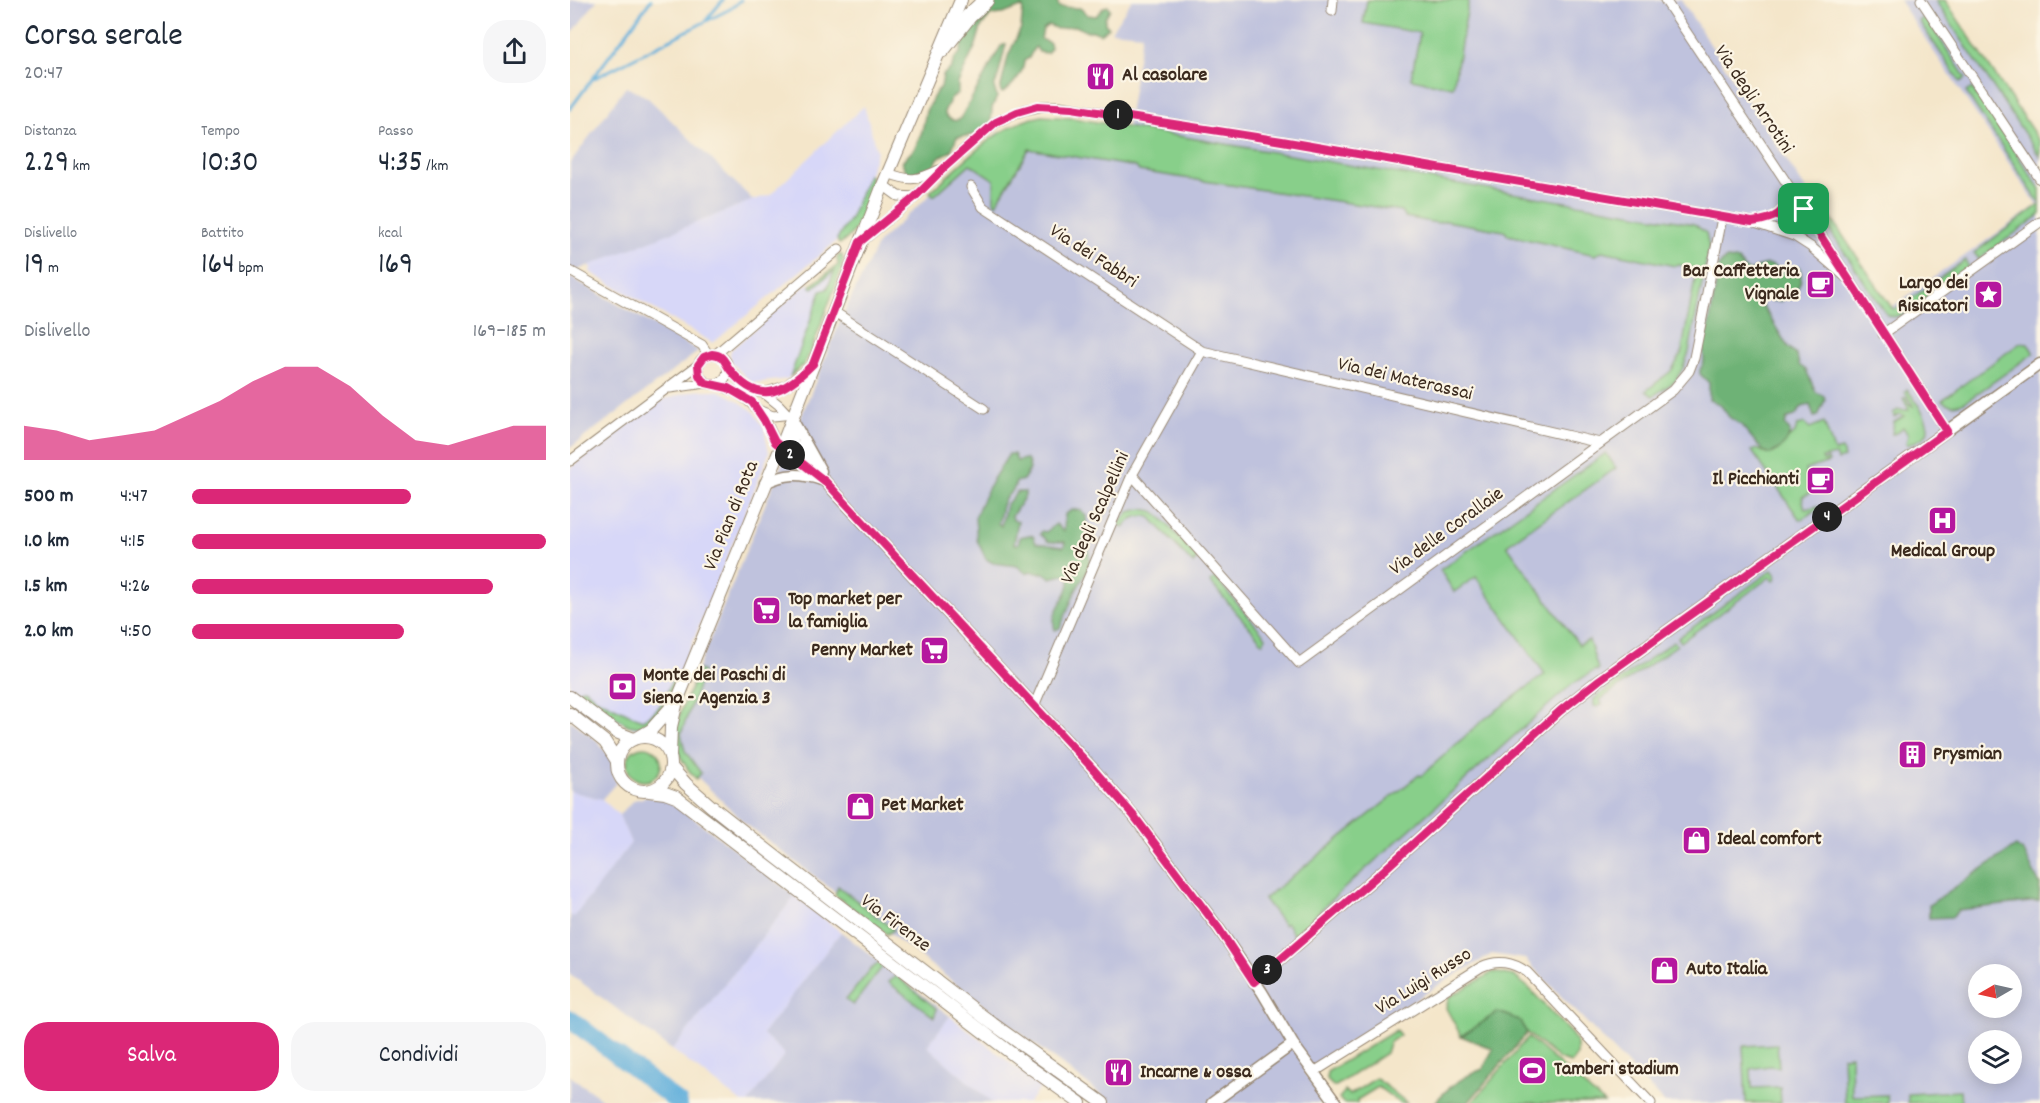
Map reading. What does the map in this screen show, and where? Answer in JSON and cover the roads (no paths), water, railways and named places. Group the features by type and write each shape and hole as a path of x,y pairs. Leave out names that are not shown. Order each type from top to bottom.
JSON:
{"highway":[{"path":"942,50 969,16 986,0"}],"main road":[{"name":"Via Pian di Rota","path":"671,762 671,727 677,701 885,179 942,50 961,0"},
{"path":"570,697 616,732 659,741 668,751 671,762 667,779 657,788 649,791 634,790 627,786 618,774 616,761 605,741 570,714"},
{"name":"Via Pian di Rota","path":"637,738 651,730 677,701"},
{"path":"616,761 622,747 637,738"},
{"name":"Via Firenze","path":"671,762 682,780 711,806 993,1024 1103,1103"},
{"name":"Via Firenze","path":"649,791 676,797 1028,1066 1080,1103"}],"street":[{"path":"1332,11 1334,0"},
{"name":"Via degli Arrotini","path":"1665,0 1947,431"},
{"path":"1921,0 2040,179"},
{"path":"860,242 915,197 946,166 1002,118 1038,106 1060,106 1282,141 1752,222 1794,236 1812,247 1847,278"},
{"path":"885,179 912,180 925,177 946,166"},
{"path":"885,179 898,196 915,197"},
{"name":"Via dei Fabbri","path":"971,187 983,207 1202,351"},
{"path":"1752,222 1768,220 1783,210 1791,190"},
{"name":"Via delle Corallaie","path":"1132,475 1299,663 1600,443 1656,405 1673,390 1689,371 1694,358 1722,218"},
{"path":"1883,334 2040,222"},
{"path":"570,461 712,354 839,249"},
{"path":"570,271 702,345 712,354 725,359 729,369 744,385 754,391 764,393 786,386 813,364"},
{"path":"833,310 984,409"},
{"name":"Via dei Materassai","path":"1202,351 1600,443"},
{"name":"Via degli Scalpellini","path":"1034,706 1132,475 1202,351"},
{"path":"1254,982 1384,870 1560,711 1599,680 2040,364"},
{"path":"698,365 699,375 706,383"},
{"path":"717,384 726,379 729,369"},
{"path":"668,388 706,383 717,384 738,393 752,402 775,442 826,482"},
{"path":"764,393 791,419 826,482"},
{"path":"800,396 804,439"},
{"path":"758,410 773,416 791,419"},
{"path":"791,419 796,447 807,462 1134,816 1219,929 1293,1044 1336,1103"},
{"path":"765,483 791,474 807,475 826,482"},
{"name":"Via Luigi Russo","path":"1314,1072 1481,967 1494,962 1502,962 1527,972 1651,1103"},
{"path":"1212,1103 1293,1044"}],"waterway":[{"path":"570,109 651,0"},
{"path":"707,19 723,0"},
{"path":"591,80 730,9 741,0"},
{"path":"570,1019 679,1103"}],"place":[{"name":"Al casolare","path":"1101,76"},
{"name":"Bar Caffetteria Vignale","path":"1820,284"},
{"name":"Largo dei Risicatori","path":"1989,295"},
{"name":"Il Picchianti","path":"1820,480"},
{"name":"Medical Group","path":"1943,521"},
{"name":"Top market per la famiglia","path":"767,611"},
{"name":"Penny Market","path":"934,651"},
{"name":"Monte dei Paschi di Siena - Agenzia 3","path":"622,687"},
{"name":"Prysmian","path":"1912,755"},
{"name":"Pet Market","path":"860,806"},
{"name":"Ideal comfort","path":"1696,840"},
{"name":"Auto Italia","path":"1665,970"},
{"name":"Tamberi stadium","path":"1533,1070"},
{"name":"Incarne & ossa","path":"1119,1073"}]}
